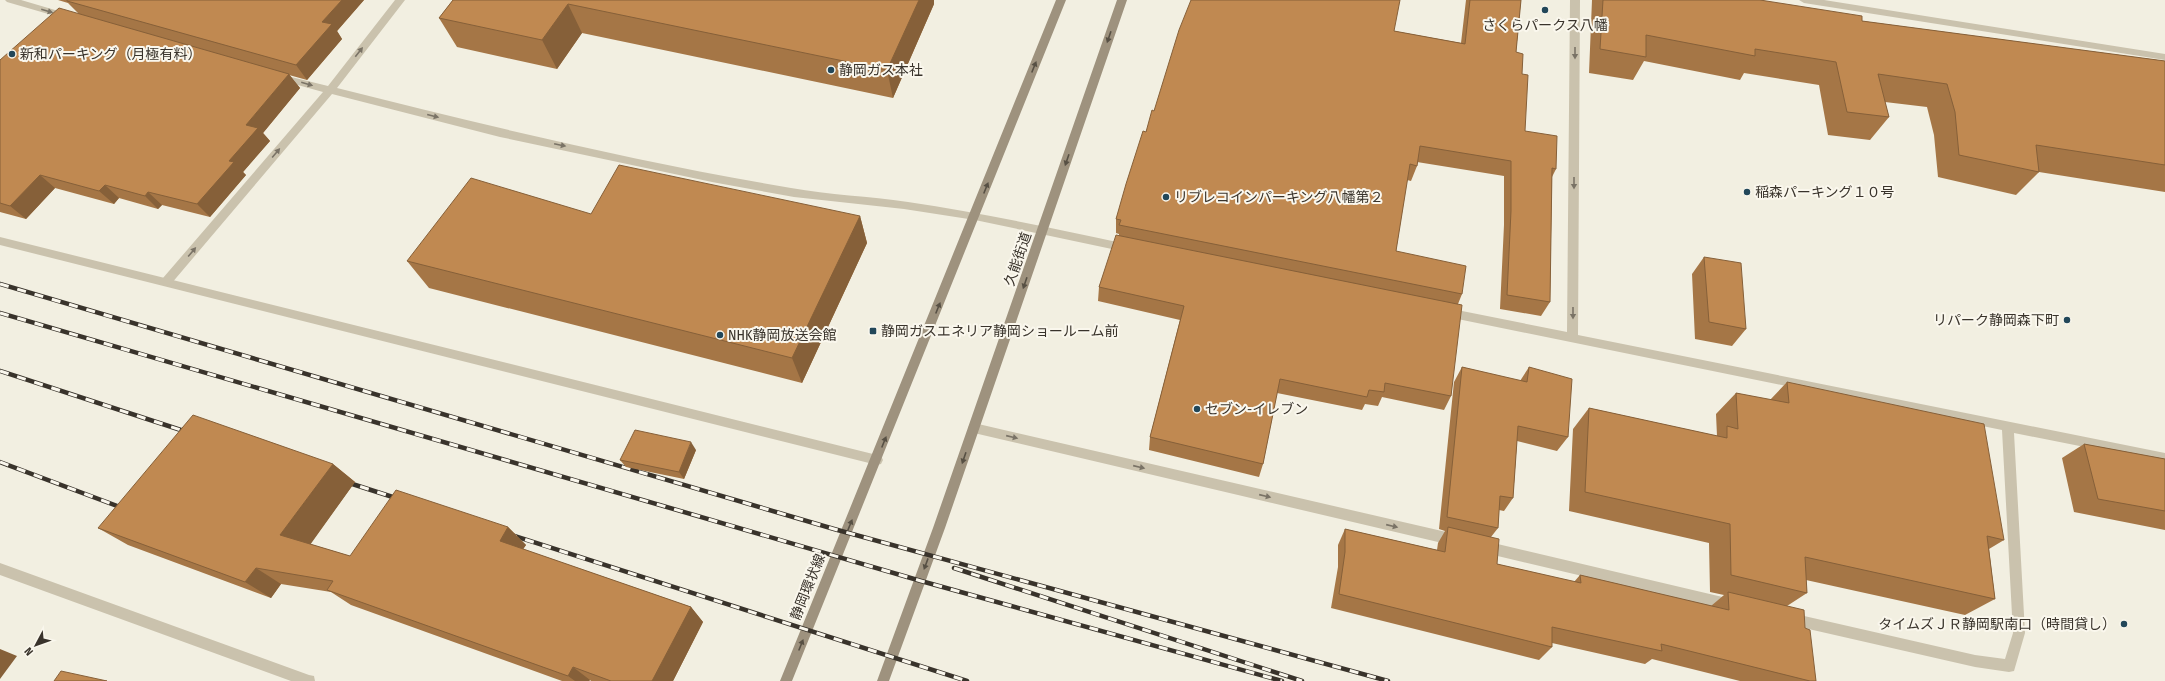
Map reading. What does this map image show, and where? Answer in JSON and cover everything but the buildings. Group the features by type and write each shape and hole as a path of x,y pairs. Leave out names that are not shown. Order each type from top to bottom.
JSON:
{"main road":[{"path":"877,460 1061,0"},
{"name":"久能街道","path":"883,681 940,528 1122,0"},
{"name":"静岡環状線","path":"786,681 877,460"}],"street":[{"path":"10,0 78,19"},
{"path":"167,282 329,90 400,0"},
{"path":"1572,339 1575,0"},
{"path":"1804,0 2165,56"},
{"path":"268,73 329,90 500,132 712,178 794,193 904,205 975,216 1136,250"},
{"path":"0,241 877,460"},
{"path":"1440,312 2165,458"},
{"path":"1781,616 1975,662 2009,666 2019,633 2008,426"},
{"path":"974,428 1742,607"},
{"path":"0,569 309,681"}],"railway":[{"path":"0,284 834,529 1388,681"},
{"path":"0,313 921,581 1282,681"},
{"path":"0,371 190,433"},
{"path":"0,462 128,510"},
{"path":"343,481 402,500"},
{"path":"508,534 967,681"},
{"path":"954,568 1302,681"}],"place":[{"name":"さくらパークス八幡","path":"1545,10"},
{"name":"新和パーキング（月極有料）","path":"12,54"},
{"name":"静岡ガス本社","path":"831,70"},
{"name":"稲森パーキング１０号","path":"1747,192"},
{"name":"リブレコインパーキング八幡第２","path":"1166,197"},
{"name":"リパーク静岡森下町","path":"2067,320"},
{"name":"静岡ガスエネリア静岡ショールーム前","path":"873,331"},
{"name":"NHK静岡放送会館","path":"720,335"},
{"name":"セブン-イレブン","path":"1197,409"},
{"name":"タイムズＪＲ静岡駅南口（時間貸し）","path":"2124,624"}]}
